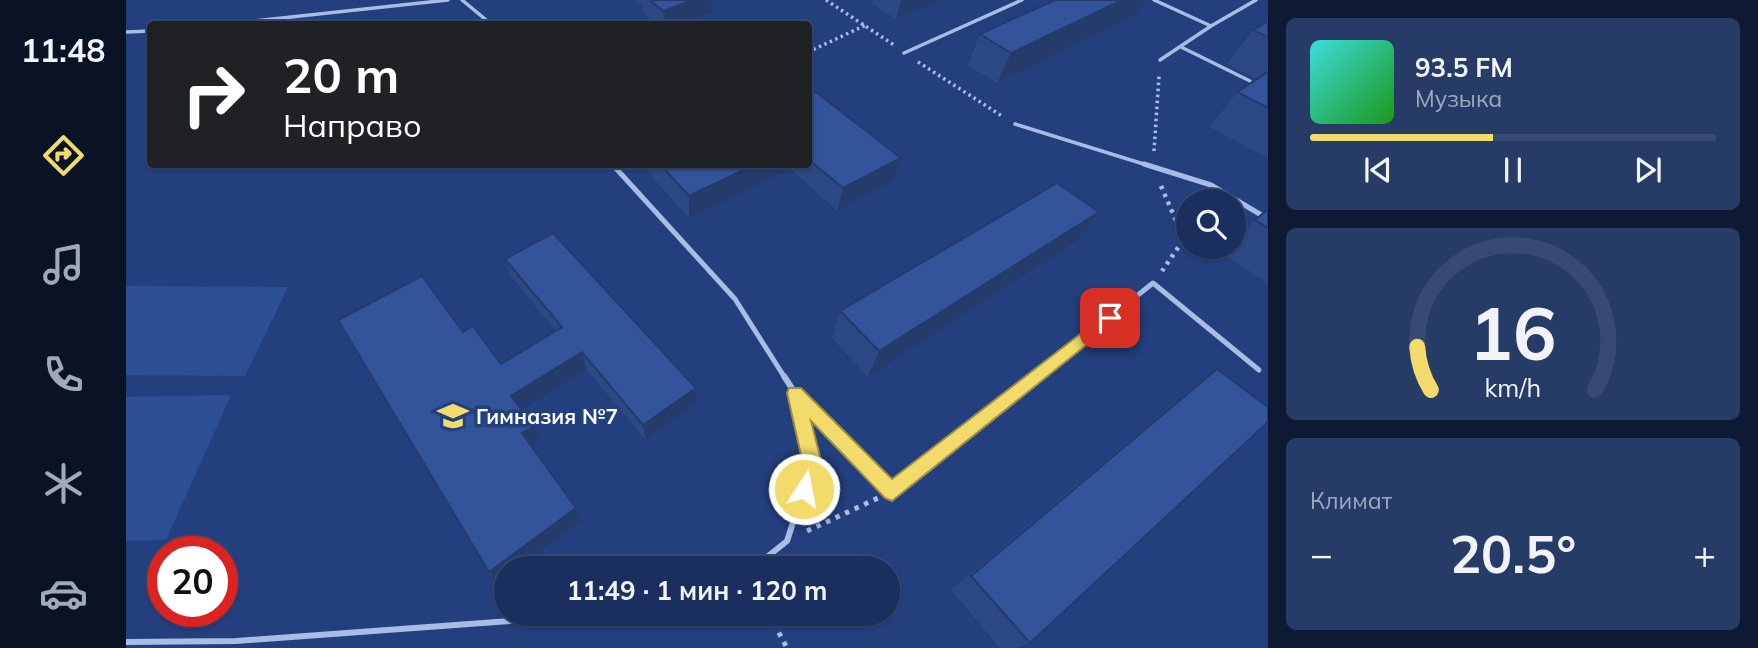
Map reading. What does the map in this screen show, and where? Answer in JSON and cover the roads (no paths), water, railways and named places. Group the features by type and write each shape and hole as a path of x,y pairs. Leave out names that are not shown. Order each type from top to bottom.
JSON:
{"lane":[{"path":"255,21 448,0"},
{"path":"462,0 487,21"},
{"path":"904,53 1022,0"},
{"path":"1154,0 1210,26"},
{"path":"1160,60 1210,26 1256,0"},
{"path":"126,32 147,31"},
{"path":"1181,47 1250,81"},
{"path":"1015,124 1211,185 1268,219"},
{"path":"616,168 735,299 795,393 892,491 1153,283 1259,370"},
{"path":"768,556 787,541 812,464 795,393"},
{"path":"126,642 236,645 494,623"}],"place":[{"name":"Гимназия №7","path":"453,416"}]}
